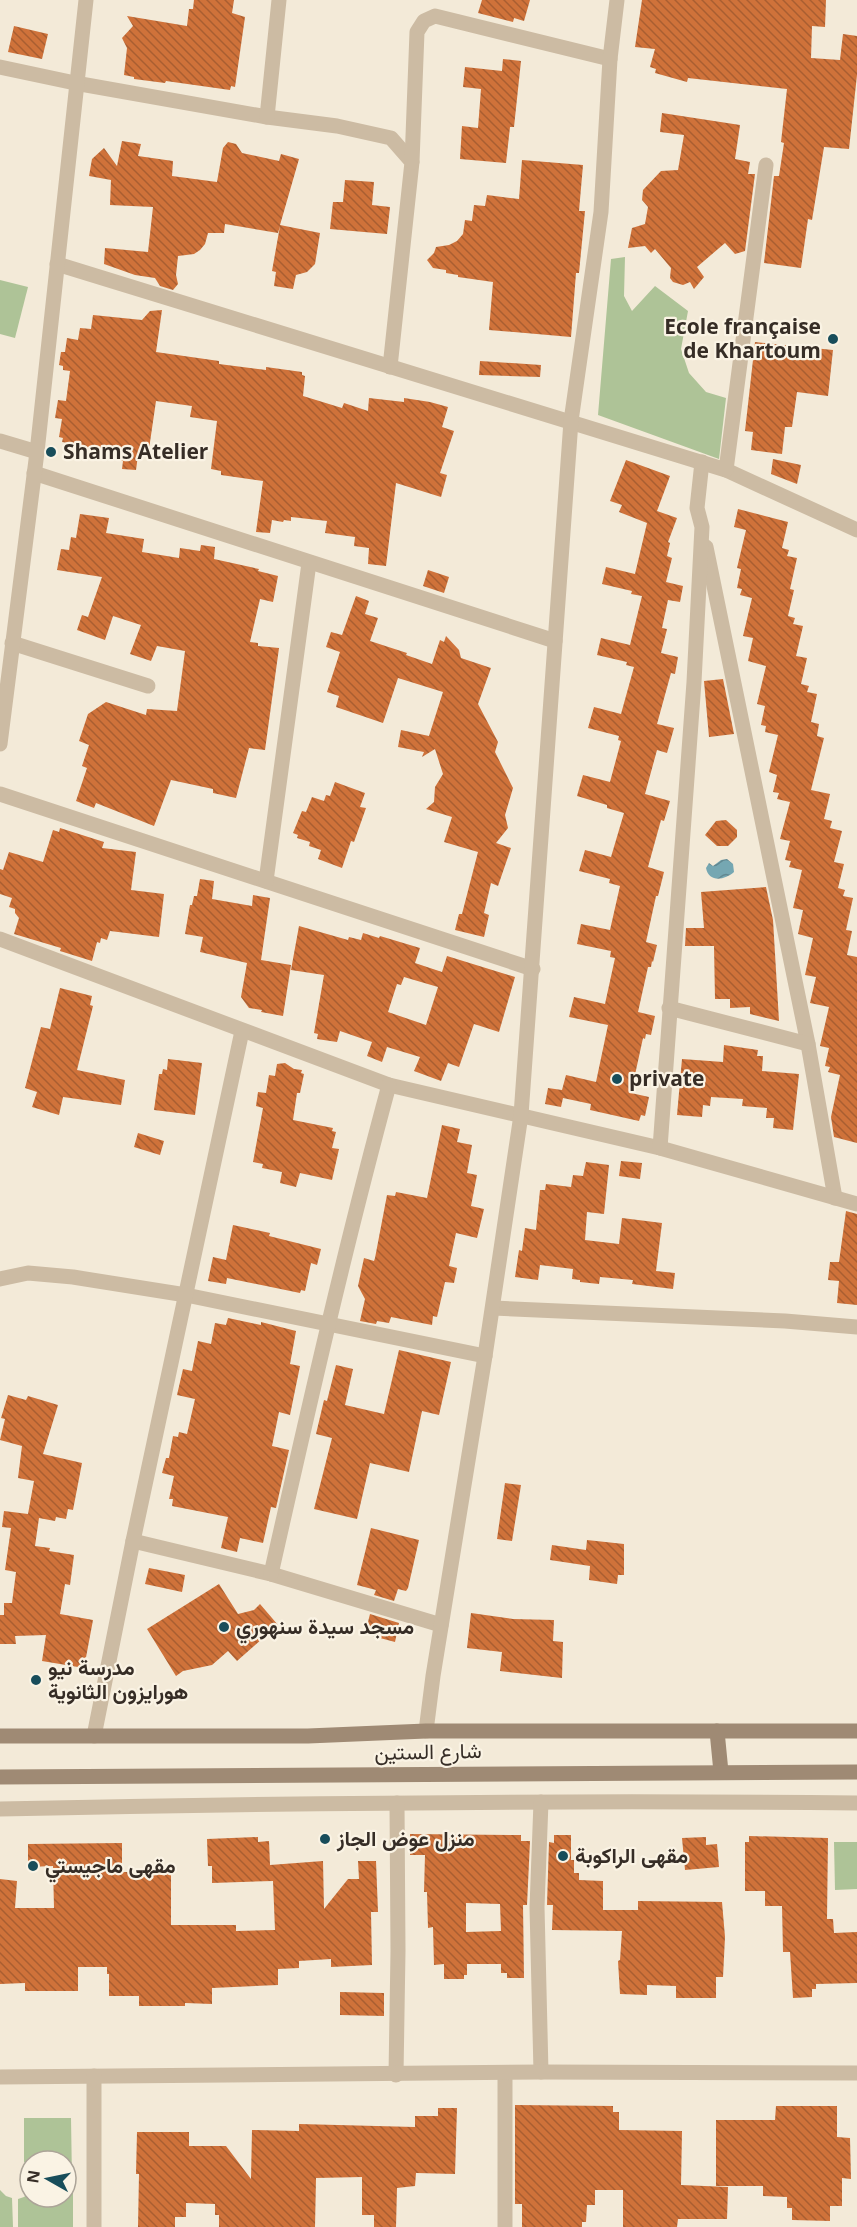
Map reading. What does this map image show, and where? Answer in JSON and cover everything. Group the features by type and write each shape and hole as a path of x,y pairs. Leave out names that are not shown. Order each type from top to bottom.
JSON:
{"main road":[{"name":"شارع الستين","path":"0,1736 308,1736 426,1731 857,1731"},
{"path":"717,1731 721,1772"},
{"name":"شارع الستين","path":"0,1777 857,1772"}],"street":[{"path":"0,744 37,452 75,83 86,0"},
{"path":"267,117 279,0"},
{"path":"426,1731 521,1115 571,421 601,212 610,59 618,0"},
{"path":"390,367 412,162 417,32 424,21 435,16 610,59"},
{"path":"0,67 75,83 267,117 338,126 391,138 412,162"},
{"path":"726,470 766,165"},
{"path":"57,264 702,462 726,470 857,530"},
{"path":"0,441 37,452"},
{"path":"702,462 697,508 808,1044 835,1198"},
{"path":"34,473 555,641"},
{"path":"660,1148 694,682 702,527"},
{"path":"266,881 309,563"},
{"path":"12,643 148,686"},
{"path":"0,794 533,969"},
{"path":"0,939 389,1085 660,1148 857,1204"},
{"path":"669,1008 808,1044"},
{"path":"94,1736 133,1541 242,1031"},
{"path":"271,1574 353,1215 389,1085"},
{"path":"0,1279 28,1273 73,1277 186,1295 485,1356"},
{"path":"492,1308 785,1321 857,1327"},
{"path":"133,1541 271,1574 441,1625"},
{"path":"541,1802 537,1907 541,2072"},
{"path":"396,2074 397,1803"},
{"path":"0,1809 397,1803 857,1803"},
{"path":"0,2077 541,2072 857,2073"},
{"path":"505,2074 505,2227"},
{"path":"94,2076 94,2227"}],"green space":[{"path":"625,257 624,296 632,311 655,286 688,311 681,349 689,373 706,392 726,398 719,459 598,415 611,259"},
{"path":"0,280 28,287 15,338 0,334"},
{"path":"834,1842 857,1842 857,1889 835,1890"},
{"path":"24,2118 71,2118 72,2149 24,2149"},
{"path":"0,2190 12,2198 13,2227 0,2227"},
{"path":"18,2209 73,2209 73,2227 18,2227"}],"water":[{"path":"727,859 733,864 734,872 718,879 710,876 706,868 709,863 713,866"}],"building":[{"path":"194,0 234,0 232,13 245,17 235,87 231,86 230,90 166,81 165,83 134,79 134,77 124,75 127,48 122,38 133,26 127,16 187,26 189,9 193,9"},
{"path":"482,0 530,0 524,21 514,18 513,22 478,13"},
{"path":"642,0 826,0 825,27 812,26 811,58 840,60 843,34 857,36 857,75 849,149 824,147 812,220 808,219 801,268 764,263 774,176 779,176 784,143 781,142 787,89 688,78 687,82 655,73 656,69 650,67 655,49 635,47"},
{"path":"14,26 48,34 42,59 8,52"},
{"path":"503,59 521,61 514,127 510,127 506,163 460,159 462,126 478,128 481,89 463,87 465,67 502,71"},
{"path":"662,113 740,125 735,159 750,162 748,174 755,174 745,251 735,254 725,243 697,267 704,277 694,289 690,282 683,285 673,282 670,278 671,268 655,249 651,253 645,246 628,248 632,228 645,224 648,207 642,200 643,190 661,171 678,170 684,135 660,132"},
{"path":"122,141 141,144 138,156 173,161 172,176 217,182 223,148 228,142 236,144 242,153 279,161 281,154 299,159 280,225 320,233 315,264 307,272 296,275 293,289 274,286 276,272 272,271 280,226 278,233 225,224 224,233 208,233 205,244 200,250 194,254 178,256 176,275 178,284 173,290 160,286 155,278 135,275 104,264 105,248 148,252 153,207 110,205 111,180 89,176 92,159 104,148 117,166"},
{"path":"522,160 583,165 579,211 585,211 579,273 576,273 571,337 489,330 493,282 446,273 446,270 433,268 427,260 436,247 457,241 463,234 465,220 472,221 474,205 485,206 487,195 519,199"},
{"path":"345,180 374,182 372,205 390,207 387,234 330,229 333,202 343,202"},
{"path":"162,310 156,352 219,361 219,364 302,372 305,376 303,396 342,408 344,403 368,411 369,398 404,402 404,398 448,407 442,427 454,431 440,473 447,475 441,497 396,483 386,566 368,564 369,548 354,546 355,537 325,533 327,521 291,517 291,521 272,520 270,533 256,532 263,481 221,475 221,471 211,469 217,421 190,417 192,406 156,401 149,449 139,448 136,470 122,469 123,461 112,459 113,452 80,448 81,445 62,442 63,438 59,437 62,419 55,418 58,400 66,401 70,371 63,370 63,366 59,365 61,352 65,352 67,338 78,340 80,328 91,329 93,315 142,320 150,311"},
{"path":"755,342 833,350 828,396 797,392 792,427 785,427 782,454 751,450 753,432 745,431"},
{"path":"480,361 541,365 540,377 479,375"},
{"path":"773,459 801,465 797,484 771,474"},
{"path":"626,460 670,476 657,511 677,518 668,542 670,543 667,556 672,558 666,582 683,586 680,602 668,600 662,628 667,629 661,653 678,657 675,674 671,673 657,724 674,728 667,753 657,750 645,794 670,801 664,821 661,820 648,867 664,872 646,942 657,945 651,967 648,967 638,1012 655,1016 651,1035 646,1034 645,1039 643,1038 631,1093 649,1097 645,1116 641,1115 639,1121 590,1110 591,1104 563,1098 561,1107 545,1104 548,1088 562,1090 566,1075 596,1082 608,1025 569,1017 574,997 605,1004 615,958 610,957 611,951 577,944 581,924 610,930 620,886 609,883 610,879 579,871 585,850 611,857 624,813 577,796 583,775 610,782 621,741 618,740 619,736 588,728 594,707 621,714 634,667 626,665 627,662 597,655 601,638 630,645 642,596 631,594 632,591 602,584 606,567 635,574 647,523 619,512 622,505 610,501"},
{"path":"738,509 788,522 782,548 789,550 787,556 797,558 790,589 794,590 788,616 795,618 793,624 803,626 796,656 807,658 801,684 809,686 807,692 817,694 811,722 819,724 817,736 824,738 811,790 830,794 824,819 832,821 830,828 842,831 834,862 844,864 838,888 845,890 843,896 853,898 846,930 852,931 847,955 857,957 857,1143 834,1137 831,1117 840,1075 828,1072 830,1067 825,1066 829,1048 820,1046 829,1007 810,1003 816,977 805,975 813,938 798,934 803,910 793,908 802,870 789,867 791,861 785,860 790,841 780,839 790,802 777,799 779,793 773,792 777,775 769,772 778,735 765,732 766,726 761,725 765,706 757,704 766,666 748,661 753,638 743,636 752,598 740,595 742,589 737,588 741,569 737,568 746,530 734,527"},
{"path":"80,514 109,518 106,533 144,539 142,552 179,558 180,548 200,551 201,545 215,547 214,559 259,569 258,571 278,576 273,602 260,599 250,642 258,643 258,646 279,648 265,750 249,748 236,798 213,793 213,789 171,780 154,826 96,803 94,808 76,801 87,768 82,766 89,745 79,741 88,714 106,702 146,715 147,709 177,711 185,651 157,646 151,661 130,654 141,625 113,616 105,640 77,630 82,615 88,617 102,577 57,570 61,549 69,550 71,537 76,538"},
{"path":"428,570 449,577 444,593 423,586"},
{"path":"356,596 369,601 365,614 378,618 370,641 432,664 440,640 444,642 446,636 459,650 461,658 491,668 478,704 498,742 495,752 513,788 505,815 508,828 496,843 511,848 498,886 491,883 484,913 489,915 484,937 455,930 459,914 462,914 478,852 444,842 452,817 426,809 434,802 435,787 443,774 435,749 422,757 424,752 398,747 401,730 429,736 443,692 398,678 383,723 336,707 339,696 327,692 340,652 326,647 331,632 342,635"},
{"path":"723,679 734,734 709,737 704,681"},
{"path":"335,782 365,793 360,807 366,808 342,868 318,859 321,850 309,846 310,842 297,838 298,835 293,833 302,811 306,812 312,797 324,801 326,795 330,796"},
{"path":"726,820 737,830 737,837 728,846 717,846 705,835 716,821"},
{"path":"60,828 104,842 102,848 136,852 131,890 164,894 159,937 110,931 107,940 101,938 100,943 97,942 92,961 60,951 61,948 14,934 19,918 15,909 9,907 12,898 0,894 0,869 3,870 9,852 43,862 53,830 59,832"},
{"path":"200,879 214,881 212,899 252,906 253,895 270,898 261,960 291,965 283,1016 249,1008 241,997 247,963 200,952 203,937 185,934 190,905 192,905 194,896 197,896"},
{"path":"766,887 773,920 779,1021 750,1014 750,1007 730,1008 730,999 715,999 714,946 685,946 686,928 704,928 701,892"},
{"path":"299,926 348,940 349,937 361,940 363,933 420,948 415,963 442,972 447,956 515,977 499,1032 474,1024 459,1067 448,1063 441,1081 414,1071 420,1057 387,1047 382,1062 367,1056 372,1042 340,1031 337,1042 317,1039 318,1034 314,1033 324,975 291,970","holes":["404,977 438,987 426,1025 388,1012 397,984 401,985"]},
{"path":"60,988 92,996 90,1005 93,1006 77,1070 125,1080 121,1105 63,1097 59,1115 32,1107 37,1092 25,1088 41,1027 50,1029"},
{"path":"724,1045 758,1050 757,1056 763,1056 762,1071 799,1074 793,1130 773,1128 774,1118 766,1118 767,1108 742,1106 743,1099 711,1097 710,1106 703,1105 702,1117 677,1115 682,1059 723,1062"},
{"path":"168,1059 202,1063 195,1115 154,1110 159,1074 162,1074 163,1069 167,1070"},
{"path":"285,1063 294,1069 302,1070 301,1073 304,1074 300,1093 297,1093 293,1120 333,1128 332,1131 336,1132 332,1148 339,1149 332,1180 300,1173 296,1187 280,1183 282,1172 262,1168 263,1164 253,1162 263,1108 256,1106 258,1092 266,1093 269,1075 275,1076 277,1064"},
{"path":"442,1125 460,1129 457,1142 472,1145 467,1173 477,1175 471,1206 484,1209 477,1238 456,1233 449,1266 457,1268 454,1283 445,1282 437,1317 433,1316 432,1325 391,1317 389,1323 377,1321 376,1324 360,1321 365,1299 358,1286 364,1258 374,1261 387,1195 395,1196 396,1192 427,1198"},
{"path":"138,1133 164,1141 160,1155 134,1147"},
{"path":"621,1161 642,1163 640,1179 619,1176"},
{"path":"586,1162 609,1165 604,1214 587,1212 585,1240 619,1244 622,1218 662,1223 656,1271 675,1273 673,1289 632,1284 633,1280 600,1277 599,1284 580,1282 580,1280 572,1279 573,1269 540,1265 538,1280 515,1277 525,1228 536,1230 540,1190 545,1190 546,1184 571,1187 573,1175 583,1176"},
{"path":"846,1211 857,1214 857,1305 837,1303 839,1281 828,1280 830,1262 839,1262"},
{"path":"233,1225 270,1233 269,1236 321,1249 317,1265 311,1263 305,1291 301,1290 300,1293 227,1278 226,1284 208,1281 213,1257 226,1260"},
{"path":"228,1318 261,1325 261,1322 296,1331 290,1364 300,1366 290,1415 279,1412 272,1446 289,1450 276,1508 271,1507 263,1543 240,1538 237,1552 221,1548 228,1517 172,1506 173,1499 169,1499 174,1476 162,1473 166,1458 169,1458 173,1436 178,1437 179,1432 187,1434 195,1399 177,1395 183,1369 192,1371 198,1341 211,1344 215,1323 226,1325"},
{"path":"399,1350 451,1362 439,1415 422,1411 409,1472 370,1463 357,1519 314,1509 332,1438 316,1434 336,1365 353,1369 345,1405 384,1414"},
{"path":"8,1395 26,1400 28,1396 58,1405 43,1454 82,1463 73,1510 68,1509 66,1519 56,1517 55,1521 39,1518 35,1546 74,1555 70,1585 65,1584 60,1614 93,1620 84,1668 42,1661 46,1635 15,1636 16,1644 0,1644 0,1615 4,1615 4,1603 12,1603 16,1572 5,1570 11,1528 2,1527 4,1511 28,1514 34,1481 18,1478 22,1446 0,1440 5,1419 1,1418"},
{"path":"505,1483 521,1485 512,1541 497,1539"},
{"path":"371,1528 419,1540 408,1588 406,1591 398,1589 394,1601 374,1595 376,1590 357,1585"},
{"path":"587,1540 624,1544 624,1575 618,1575 617,1584 589,1580 590,1566 550,1560 552,1545 586,1550"},
{"path":"149,1568 185,1575 182,1592 145,1584"},
{"path":"219,1584 238,1614 254,1610 260,1604 278,1625 237,1661 228,1651 212,1665 183,1671 176,1676 147,1629"},
{"path":"471,1613 513,1619 554,1620 553,1641 563,1642 562,1678 500,1671 502,1652 467,1648"},
{"path":"370,1614 399,1623 395,1642 365,1634"},
{"path":"410,1834 521,1835 521,1841 530,1841 527,1905 523,1905 524,1978 507,1978 507,1973 501,1973 501,1964 467,1964 467,1975 464,1975 464,1979 444,1979 444,1964 434,1965 433,1927 428,1928 427,1892 424,1892 425,1855 410,1855","holes":["466,1903 500,1904 501,1931 466,1932"]},
{"path":"554,1835 571,1835 571,1860 574,1860 574,1873 579,1873 579,1880 603,1881 603,1910 638,1910 638,1901 722,1902 725,1937 723,1977 716,1977 716,1998 676,1998 676,1986 647,1985 647,1995 620,1994 618,1961 620,1960 622,1931 552,1930 553,1905 547,1905 549,1842 554,1843"},
{"path":"749,1836 828,1838 827,1919 833,1919 834,1933 857,1932 857,1983 816,1984 816,1989 812,1989 812,1997 793,1998 790,1952 783,1952 782,1906 765,1906 765,1891 745,1891 745,1842 749,1842"},
{"path":"258,1837 258,1842 269,1841 270,1865 323,1861 324,1909 348,1879 359,1879 358,1861 376,1861 378,1912 371,1912 372,1965 331,1967 331,1959 299,1961 299,1968 278,1969 278,1985 212,1988 212,2004 185,2003 185,2006 139,2006 139,1996 109,1996 107,1967 78,1967 78,1991 25,1991 25,1983 0,1984 0,1879 17,1881 15,1908 54,1908 53,1866 28,1867 28,1844 122,1843 122,1872 171,1872 171,1925 236,1925 236,1931 275,1930 273,1881 212,1883 212,1866 208,1866 207,1839"},
{"path":"706,1837 706,1845 717,1844 719,1867 685,1870 682,1838"},
{"path":"340,1992 384,1993 384,2016 340,2015"},
{"path":"515,2105 613,2106 613,2112 619,2112 619,2130 682,2131 681,2185 728,2187 727,2219 678,2219 677,2227 623,2227 623,2190 595,2190 595,2205 587,2205 586,2222 582,2222 582,2227 522,2227 522,2204 515,2204"},
{"path":"776,2106 837,2106 837,2137 850,2138 851,2179 842,2178 842,2206 830,2206 830,2221 792,2220 792,2208 787,2208 787,2197 763,2196 763,2186 716,2186 716,2120 775,2120"},
{"path":"438,2108 457,2108 455,2174 416,2173 415,2186 397,2188 396,2227 374,2227 374,2215 362,2215 362,2177 316,2178 315,2227 219,2227 219,2215 215,2215 215,2204 186,2203 186,2217 175,2217 175,2227 138,2227 137,2132 189,2132 189,2146 226,2146 251,2179 252,2130 299,2131 299,2124 415,2127 415,2116 438,2116"}],"place":[{"name":"Ecole française de Khartoum","path":"833,339"},
{"name":"Shams Atelier","path":"51,452"},
{"name":"private","path":"617,1079"},
{"name":"مسجد سيدة سنهوري","path":"224,1627"},
{"name":"مدرسة نيو هورايزون الثانوية","path":"36,1680"},
{"name":"منزل عوض الجاز","path":"325,1839"},
{"name":"مقهى الراكوبة","path":"563,1856"},
{"name":"مقهى ماجيستي","path":"33,1866"}]}
